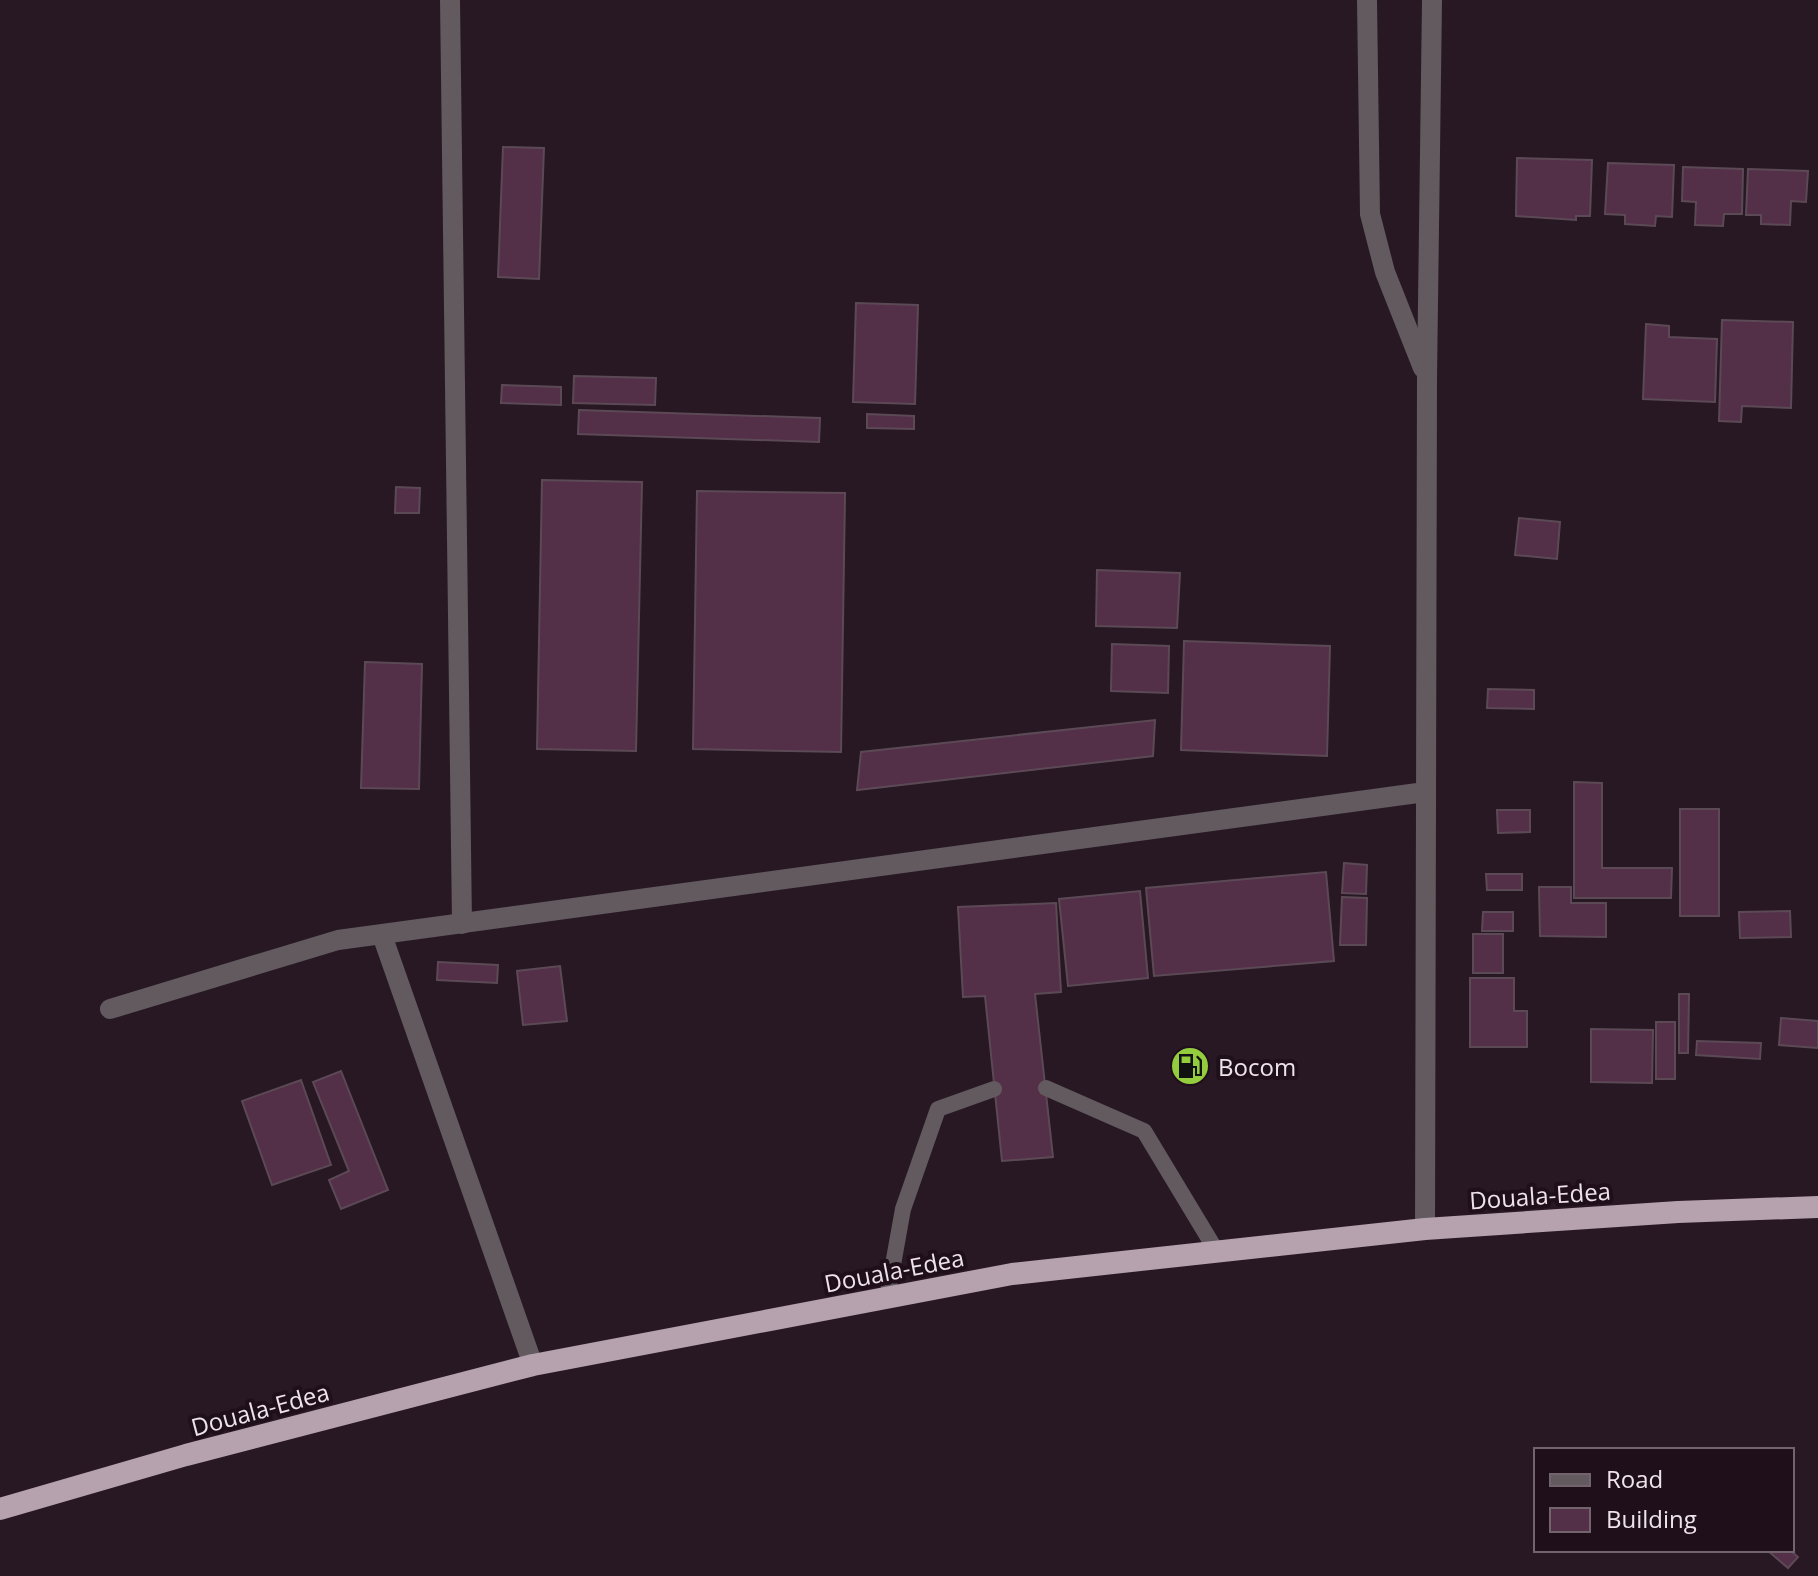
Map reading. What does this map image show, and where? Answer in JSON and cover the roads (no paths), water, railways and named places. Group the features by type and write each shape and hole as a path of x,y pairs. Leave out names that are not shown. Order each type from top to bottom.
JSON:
{"highway":[{"name":"Douala-Edea","path":"0,1509 186,1455 533,1365 1012,1274 1425,1229 1678,1212 1818,1207"}],"street":[{"path":"450,0 462,924"},
{"path":"1367,0 1370,214 1385,272 1427,379"},
{"path":"1425,1229 1427,379 1432,0"},
{"path":"110,1009 338,940 1425,792"},
{"path":"382,935 533,1365"}],"lane":[{"path":"1046,1088 1144,1131 1217,1252"},
{"path":"887,1298 903,1209 938,1109 994,1089"}],"place":[{"name":"Bocom","path":"1190,1066"}]}
